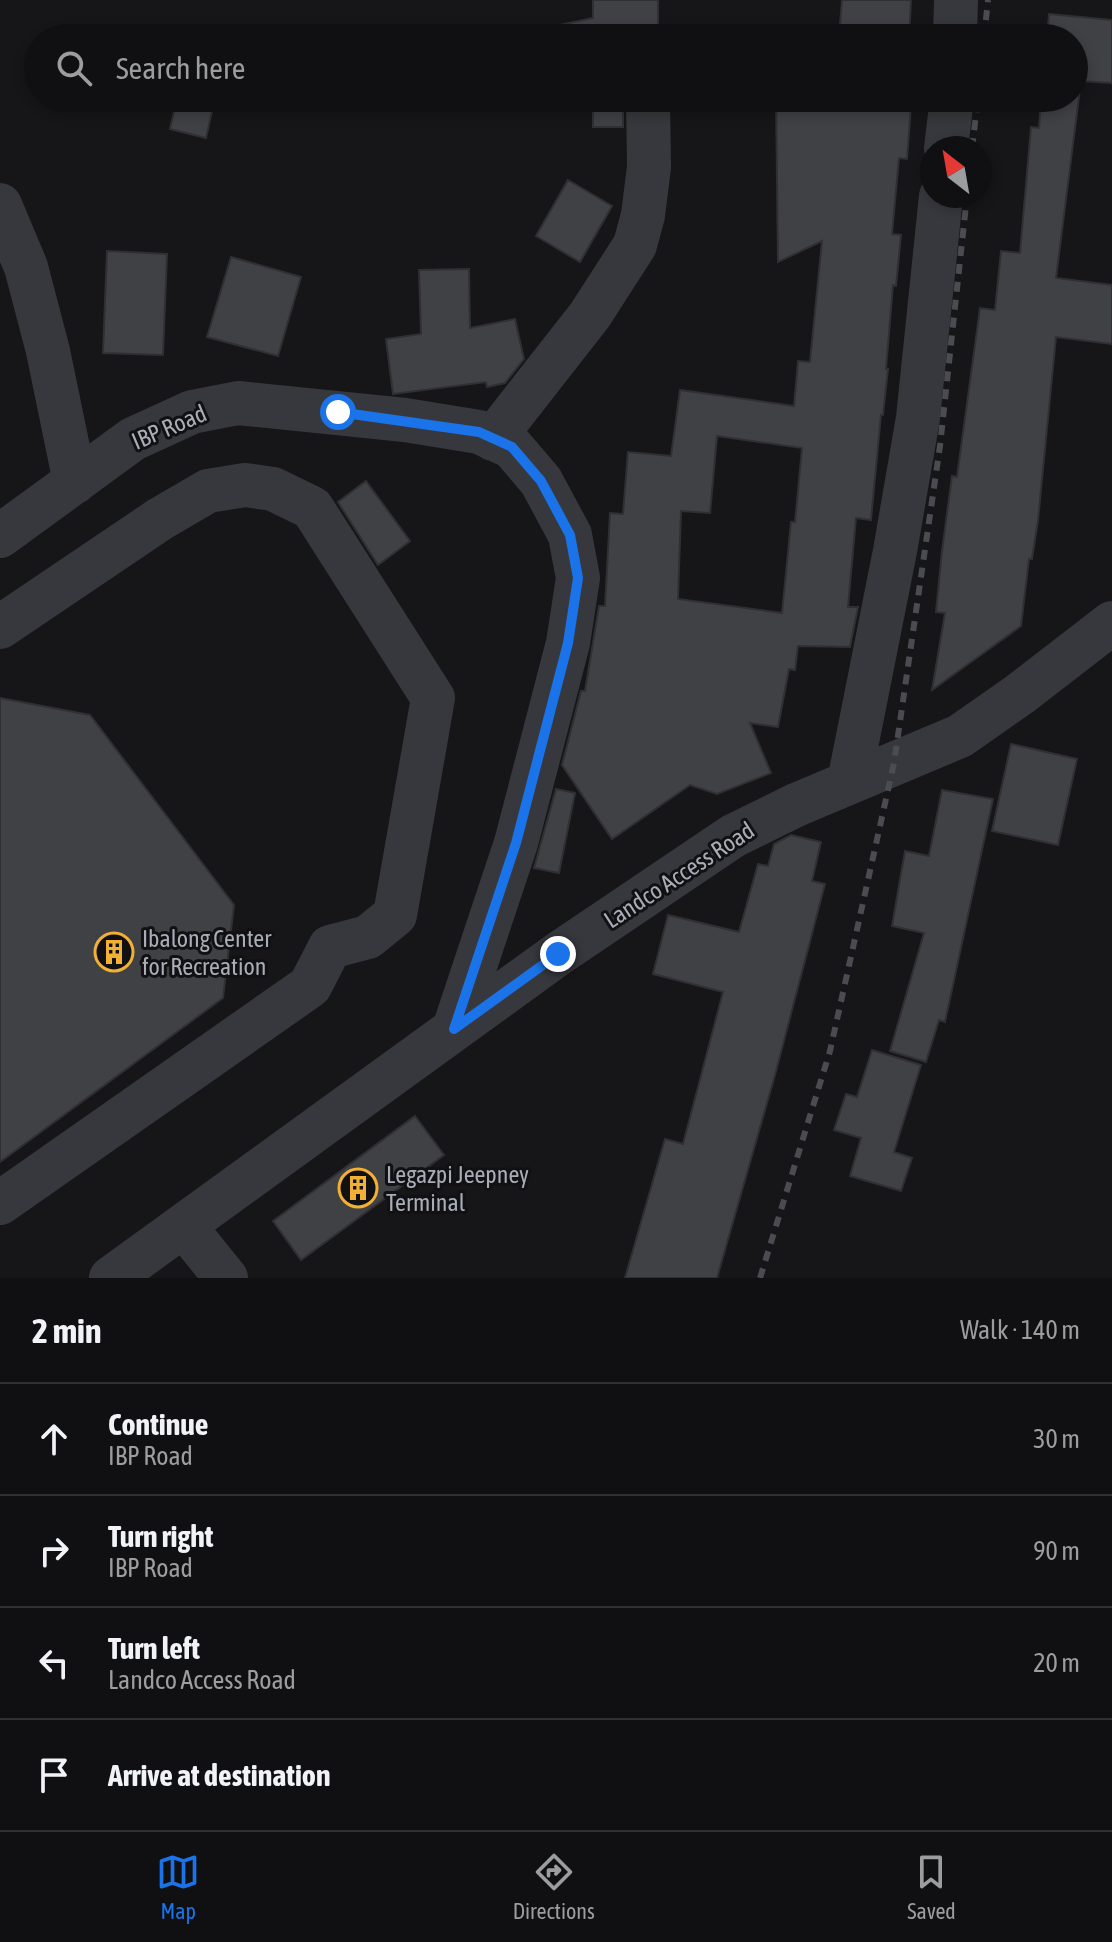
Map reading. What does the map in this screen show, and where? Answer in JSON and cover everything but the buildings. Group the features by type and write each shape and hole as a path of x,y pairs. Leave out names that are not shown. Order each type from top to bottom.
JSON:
{"street":[{"path":"955,24 956,0"},
{"path":"493,439 590,315 635,245 643,215 649,167 648,112"},
{"path":"947,136 950,112"},
{"path":"0,205 26,267 48,351 75,482"},
{"path":"849,782 918,418 940,208"},
{"name":"IBP Road","path":"0,536 133,439 192,412 238,403 405,420 479,432 512,447 541,481 570,535 578,578 568,643 516,843 454,1029"},
{"path":"0,627 160,519 208,491 245,485 273,489 312,508 433,698 395,915 368,937 330,947 310,986 0,1203"},
{"name":"Landco Access Road","path":"111,1278 558,954 733,836 849,782 960,736 1112,623"},
{"path":"184,1226 226,1278"}],"railway":[{"path":"985,24 988,0"},
{"path":"973,136 976,112"},
{"path":"760,1278 830,1051 894,763 940,446 966,208"}],"place":[{"name":"Ibalong Center for Recreation","path":"114,952"},
{"name":"Legazpi Jeepney Terminal","path":"358,1188"}],"route":[{"path":"338,412 479,432 512,447 541,481 570,535 578,578 568,643 516,843 454,1029 558,954"}]}
